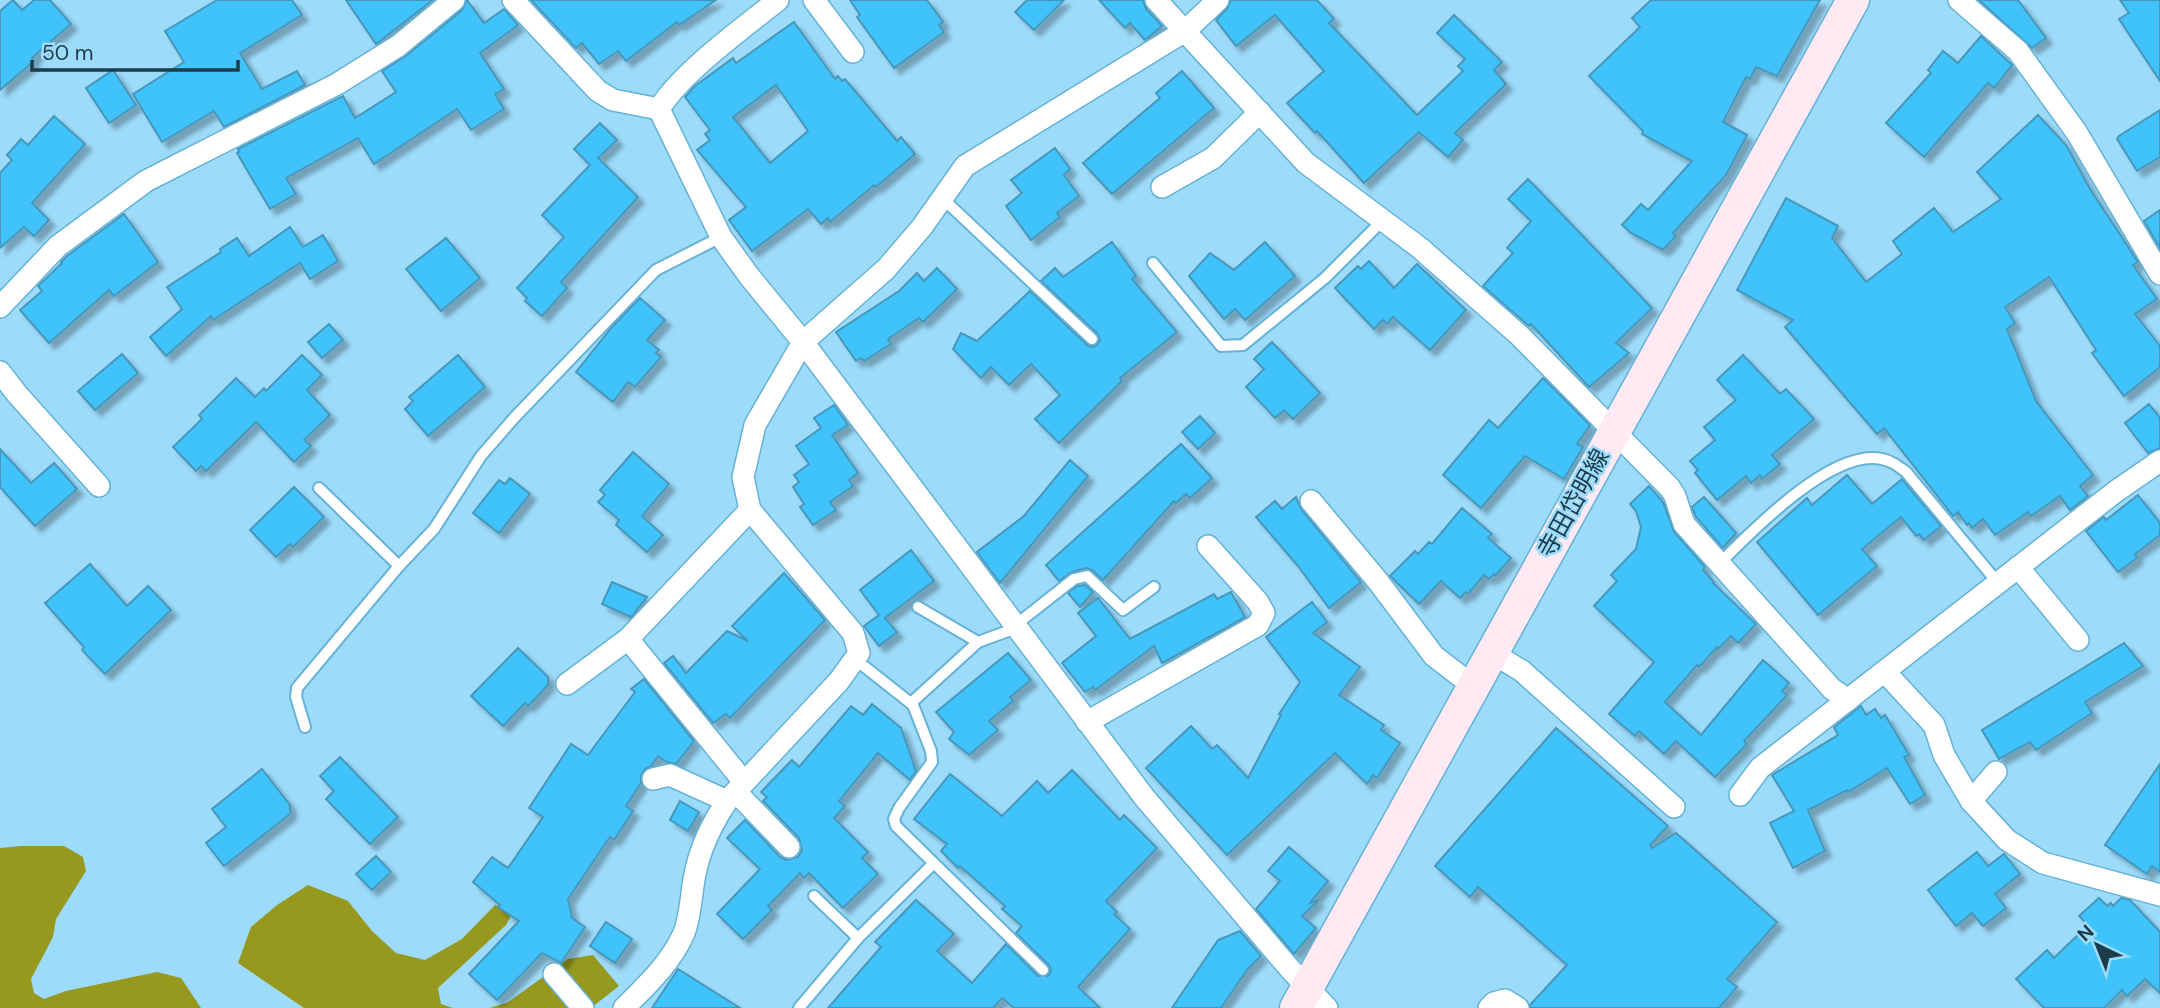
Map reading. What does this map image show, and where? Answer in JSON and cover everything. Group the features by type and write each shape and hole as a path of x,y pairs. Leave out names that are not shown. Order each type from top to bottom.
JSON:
{"main road":[{"name":"寺田岱明線","path":"1310,1001 1491,652 1853,0"}],"street":[{"path":"0,307 58,246 146,181 337,84 398,46 454,0"},
{"path":"513,0 598,91 613,100 659,109"},
{"path":"659,109 667,96 715,51 778,0"},
{"path":"814,0 853,52"},
{"path":"1156,0 1306,163 1420,248 1519,335 1670,488 1684,524 1832,689 1848,700"},
{"path":"624,1008 655,977 679,943 685,929 695,871 715,820 736,791 839,681 859,653 853,633 750,510 743,477 755,425 803,342 886,269 922,227 965,166 1185,31 1218,0"},
{"path":"1959,0 2018,51 2077,133 2160,274"},
{"path":"659,109 721,237 749,276 803,342 1144,797 1310,1001"},
{"path":"1163,187 1213,158 1260,112"},
{"path":"0,372 99,486"},
{"path":"1740,795 1760,768 2115,492 2160,461"},
{"path":"1311,502 1377,580 1434,656 1473,686"},
{"path":"567,684 628,639 750,510"},
{"path":"1087,722 1258,625 1264,614 1258,602 1208,546"},
{"path":"2018,567 2078,640"},
{"path":"628,639 736,791 789,847"},
{"path":"1491,652 1521,671 1674,807"},
{"path":"1885,673 1934,725 1944,755 1971,802 2007,840 2043,863 2160,895"},
{"path":"1971,802 1996,772"},
{"path":"653,779 670,775 736,791"},
{"path":"554,974 583,1008"},
{"path":"1489,1008 1494,1003 1505,1000 1518,1008"}],"lane":[{"path":"941,197 1092,339"},
{"path":"1153,263 1221,346 1243,345 1325,278 1383,220"},
{"path":"305,727 296,696 297,688 399,566 434,529 481,456 514,418 656,271 721,237"},
{"path":"1719,564 1804,486 1863,458 1881,458 1906,472 1998,583"},
{"path":"319,488 399,566"},
{"path":"911,703 978,642 1008,631 1074,579 1087,576 1123,610 1154,587"},
{"path":"918,607 978,642"},
{"path":"852,662 865,667 911,703 931,751 932,762 894,819 896,826 1043,970"},
{"path":"799,1008 858,938 933,864"},
{"path":"814,896 858,938"}],"shaded area":[{"path":"64,846 83,857 86,871 56,919 53,937 31,979 34,993 44,999 66,991 157,972 181,978 201,1008 0,1008 0,848"},
{"path":"308,885 348,901 372,931 396,953 425,960 462,939 495,905 514,910 506,925 438,988 441,1004 453,1008 304,1008 238,963 251,927 277,905"},
{"path":"593,955 619,986 591,1008 489,1008 507,1003 568,959"}],"building":[{"path":"13,0 22,10 34,0 50,0 71,24 0,90 0,11"},
{"path":"217,0 292,0 302,15 240,53 262,89 297,71 305,85 224,127 214,111 162,142 133,94 184,62 165,31"},
{"path":"346,0 433,0 376,44"},
{"path":"467,0 484,23 504,9 518,25 480,53 504,89 495,94 504,109 471,130 457,109 374,164 358,138 286,178 296,194 270,209 237,153 238,149 343,96 355,118 396,92 382,71 406,56 462,10"},
{"path":"531,0 716,0 679,25 677,22 626,61 618,51 599,64 582,43 576,48"},
{"path":"850,0 927,0 943,22 939,25 944,32 894,68 857,17 860,15"},
{"path":"1027,0 1064,0 1034,30 1015,12"},
{"path":"1099,0 1143,0 1146,9 1162,26 1145,40 1130,23 1125,28"},
{"path":"1231,0 1317,0 1334,19 1329,23 1417,115 1463,71 1458,66 1465,59 1437,33 1454,15 1502,62 1494,70 1506,84 1455,133 1463,140 1448,157 1419,132 1364,183 1317,131 1315,133 1287,103 1324,71 1275,15 1236,46 1216,20 1227,9"},
{"path":"1651,0 1820,0 1777,76 1756,67 1750,79 1746,77 1723,122 1747,135 1726,175 1673,233 1676,236 1663,250 1631,233 1622,225 1641,204 1648,210 1692,161 1642,134 1643,131 1589,76 1640,27 1632,18"},
{"path":"1979,0 2018,0 2046,38 2032,48"},
{"path":"2120,0 2160,0 2160,81 2119,19 2129,13"},
{"path":"794,22 835,79 838,76 842,81 845,79 897,141 901,137 915,154 830,222 828,218 821,224 808,209 752,251 729,220 746,207 697,150 710,140 705,134 710,130 685,97 695,86 733,58 736,63","holes":["776,85 808,131 770,163 733,117"]},
{"path":"1981,36 2012,65 1994,88 1988,83 1924,157 1886,123 1931,73 1928,70 1943,51 1958,63"},
{"path":"113,70 136,105 109,123 86,88"},
{"path":"1182,71 1214,108 1112,194 1083,163 1160,98 1156,93"},
{"path":"2160,110 2160,157 2137,171 2117,139"},
{"path":"2038,115 2066,145 2090,189 2138,262 2133,265 2157,299 2135,314 2160,346 2160,367 2124,396 2092,353 2096,350 2049,277 2005,307 2015,323 2007,329 2036,401 2093,475 2080,486 2088,496 2070,510 2060,496 2031,516 2028,512 1995,535 1983,519 1972,528 1958,512 1953,516 1884,428 1877,434 1785,327 1793,320 1737,290 1786,198 1838,226 1832,238 1866,282 1902,254 1893,241 1934,208 1953,232 2001,199 1977,172"},
{"path":"54,116 85,144 32,203 49,220 34,236 24,227 0,248 0,173 12,160 7,155 21,139 28,145"},
{"path":"600,123 617,140 598,158 638,197 561,282 567,288 542,316 525,301 527,298 517,288 564,237 542,215 590,165 574,149"},
{"path":"1055,148 1070,169 1064,175 1079,196 1057,213 1060,217 1031,240 1006,206 1022,193 1011,180"},
{"path":"1528,179 1652,308 1616,343 1629,353 1589,387 1531,324 1529,326 1483,286 1513,253 1507,248 1531,221 1508,199"},
{"path":"2160,210 2160,248 2144,221"},
{"path":"124,214 158,262 114,296 109,290 49,343 20,310 42,291 38,286 67,256"},
{"path":"290,227 303,247 323,235 338,261 310,279 300,263 213,320 211,316 166,356 150,337 182,309 167,287 221,252 220,249 237,238 249,256"},
{"path":"446,238 480,278 441,311 406,269"},
{"path":"1112,242 1136,276 1132,279 1177,332 1120,378 1122,381 1059,443 1035,419 1060,395 1031,364 1009,385 991,367 981,378 953,349 961,333 977,341 1030,291 1087,345 1097,345 1100,340 1097,333 1041,281 1055,268 1063,277"},
{"path":"1265,242 1295,276 1245,320 1235,309 1224,319 1189,276 1210,253 1234,270"},
{"path":"1369,261 1394,288 1417,264 1466,310 1430,350 1393,317 1387,324 1383,320 1374,329 1335,288 1358,266 1361,269"},
{"path":"937,268 957,289 923,322 919,318 888,339 891,344 864,361 861,358 856,361 836,332 899,291 917,273 924,281"},
{"path":"640,298 665,320 647,340 659,350 656,353 661,357 635,387 628,382 613,402 576,372 612,327"},
{"path":"329,324 343,340 322,358 308,342"},
{"path":"1272,342 1320,393 1293,419 1284,410 1275,418 1246,387 1264,369 1254,359"},
{"path":"122,354 138,373 95,410 78,391"},
{"path":"302,355 322,375 307,390 330,415 304,440 311,446 294,462 256,422 206,471 201,466 196,471 173,447 202,419 199,415 236,378 255,397 264,388 266,391"},
{"path":"458,355 485,387 428,436 405,409 413,401 409,397"},
{"path":"1743,355 1780,394 1786,389 1814,419 1772,455 1780,464 1762,479 1760,475 1751,483 1746,476 1717,500 1695,473 1698,470 1690,461 1715,440 1704,427 1736,400 1717,380"},
{"path":"1543,378 1590,425 1577,444 1583,447 1564,479 1525,456 1481,508 1443,475 1489,420 1498,428"},
{"path":"2149,404 2160,418 2160,448 2148,453 2125,423"},
{"path":"834,405 848,425 832,435 858,473 849,480 853,486 830,502 836,510 813,525 800,507 804,504 793,487 799,482 794,475 809,464 796,446 821,428 814,418"},
{"path":"1200,416 1215,433 1198,449 1182,432"},
{"path":"1181,444 1212,478 1190,498 1186,494 1176,503 1174,501 1103,580 1086,568 1072,572 1059,581 1046,565"},
{"path":"0,449 31,483 54,463 77,489 35,526 0,487"},
{"path":"633,452 669,484 642,516 663,535 647,552 616,525 619,520 598,502 605,495 600,490"},
{"path":"1070,460 1088,476 1000,583 977,552 1024,516"},
{"path":"1847,475 1872,504 1902,479 1941,526 1924,540 1919,534 1916,536 1901,517 1862,549 1877,566 1818,615 1757,542 1807,498 1812,505"},
{"path":"510,478 530,494 499,533 473,513 499,480 505,484"},
{"path":"1649,486 1663,502 1674,532 1705,567 1703,570 1713,583 1756,624 1738,643 1731,636 1718,649 1717,647 1699,667 1697,665 1665,702 1701,735 1763,660 1789,683 1782,691 1787,695 1744,741 1747,744 1715,777 1676,741 1664,754 1639,731 1635,736 1609,714 1654,662 1594,606 1617,581 1611,575 1636,549 1641,527 1636,511 1630,504"},
{"path":"294,487 324,517 293,547 290,544 276,557 250,530"},
{"path":"2138,495 2160,523 2160,535 2135,554 2137,558 2118,572 2086,531 2104,517 2106,520"},
{"path":"1296,497 1301,509 1361,582 1329,608 1298,566 1256,517 1275,501 1282,509"},
{"path":"1704,497 1736,533 1723,548 1696,517 1692,507"},
{"path":"1462,508 1492,534 1488,538 1511,558 1495,576 1494,574 1489,579 1484,575 1468,594 1466,592 1460,598 1441,581 1419,604 1390,576 1415,551 1418,554 1429,542 1432,544"},
{"path":"911,550 934,581 885,618 897,632 879,646 864,626 879,615 860,590"},
{"path":"90,564 127,606 148,586 171,610 105,674 45,603"},
{"path":"784,573 825,620 730,718 726,714 713,723 664,663 673,656 686,673 727,631 748,641 732,626"},
{"path":"612,582 647,597 631,617 602,604"},
{"path":"1085,585 1093,592 1080,607 1068,593 1077,586"},
{"path":"1231,592 1245,617 1162,663 1154,646 1095,690 1093,687 1085,692 1062,663 1096,636 1078,613 1098,598 1130,639 1214,594 1217,599"},
{"path":"1312,602 1327,622 1313,633 1360,667 1339,695 1384,725 1381,730 1400,743 1377,778 1373,775 1367,784 1335,753 1227,855 1146,768 1191,726 1212,749 1217,745 1248,778 1281,715 1279,714 1300,682 1266,637"},
{"path":"2124,643 2143,666 2085,702 2092,713 2036,750 2030,742 1999,759 1982,730"},
{"path":"518,648 548,677 548,685 528,706 525,703 503,726 471,696"},
{"path":"1008,653 1031,680 1010,697 1013,701 989,721 998,730 969,755 949,739 954,732 936,712"},
{"path":"644,679 694,741 676,764 658,756 641,775 641,783 626,806 633,811 614,840 610,837 568,899 572,918 585,927 561,963 542,953 497,1000 469,974 519,921 498,907 500,905 473,882 492,857 508,868 543,817 529,808 571,744 588,755 635,692 631,689"},
{"path":"872,704 901,728 916,771 910,780 878,753 839,801 845,806 834,818 868,852 862,858 878,874 843,908 809,873 804,878 800,873 768,906 772,910 743,939 717,914 760,869 727,838 745,820 780,857 786,860 798,857 802,850 799,838 763,801 767,797 761,792 792,760 799,767 851,706 863,715"},
{"path":"1861,706 1866,715 1875,709 1881,718 1885,715 1909,755 1904,757 1925,795 1910,804 1887,768 1848,792 1847,790 1808,810 1825,851 1793,868 1770,823 1794,811 1772,775 1838,735 1834,727"},
{"path":"1556,728 1668,826 1650,845 1652,848 1676,833 1777,922 1727,979 1737,987 1719,1008 1531,1008 1530,1005 1567,965 1478,887 1470,897 1435,866"},
{"path":"340,757 398,817 370,844 326,799 334,791 320,776"},
{"path":"2160,764 2160,872 2152,866 2147,874 2105,845"},
{"path":"262,769 290,805 290,814 224,866 206,843 226,827 212,809"},
{"path":"1072,770 1120,820 1124,815 1157,848 1106,901 1117,912 1114,914 1130,929 1078,987 1100,1008 1014,1008 1002,998 993,1008 828,1008 881,947 875,942 916,900 954,934 937,951 972,983 1006,944 1038,976 1048,976 1051,971 1049,965 1016,933 1022,926 1002,909 1005,906 960,866 958,868 941,851 947,844 914,819 950,774 1002,816 1037,781 1048,793"},
{"path":"680,801 699,812 688,831 670,820"},
{"path":"1289,847 1328,881 1310,903 1319,900 1302,916 1316,928 1294,954 1256,909 1280,881 1268,871"},
{"path":"1977,852 1988,866 2004,854 2020,874 1995,894 2006,908 1983,926 1972,913 1956,926 1928,890"},
{"path":"376,856 391,872 372,890 356,874"},
{"path":"2099,898 2107,906 2111,903 2113,906 2121,898 2130,900 2160,932 2160,993 2145,979 2127,996 2122,990 2104,1008 2044,1008 2016,979 2047,950 2054,958 2088,925 2079,916"},
{"path":"606,922 632,939 615,963 590,946"},
{"path":"1240,931 1261,956 1247,970 1221,1008 1172,1008 1218,940"},
{"path":"678,969 740,1008 652,1008"}]}
